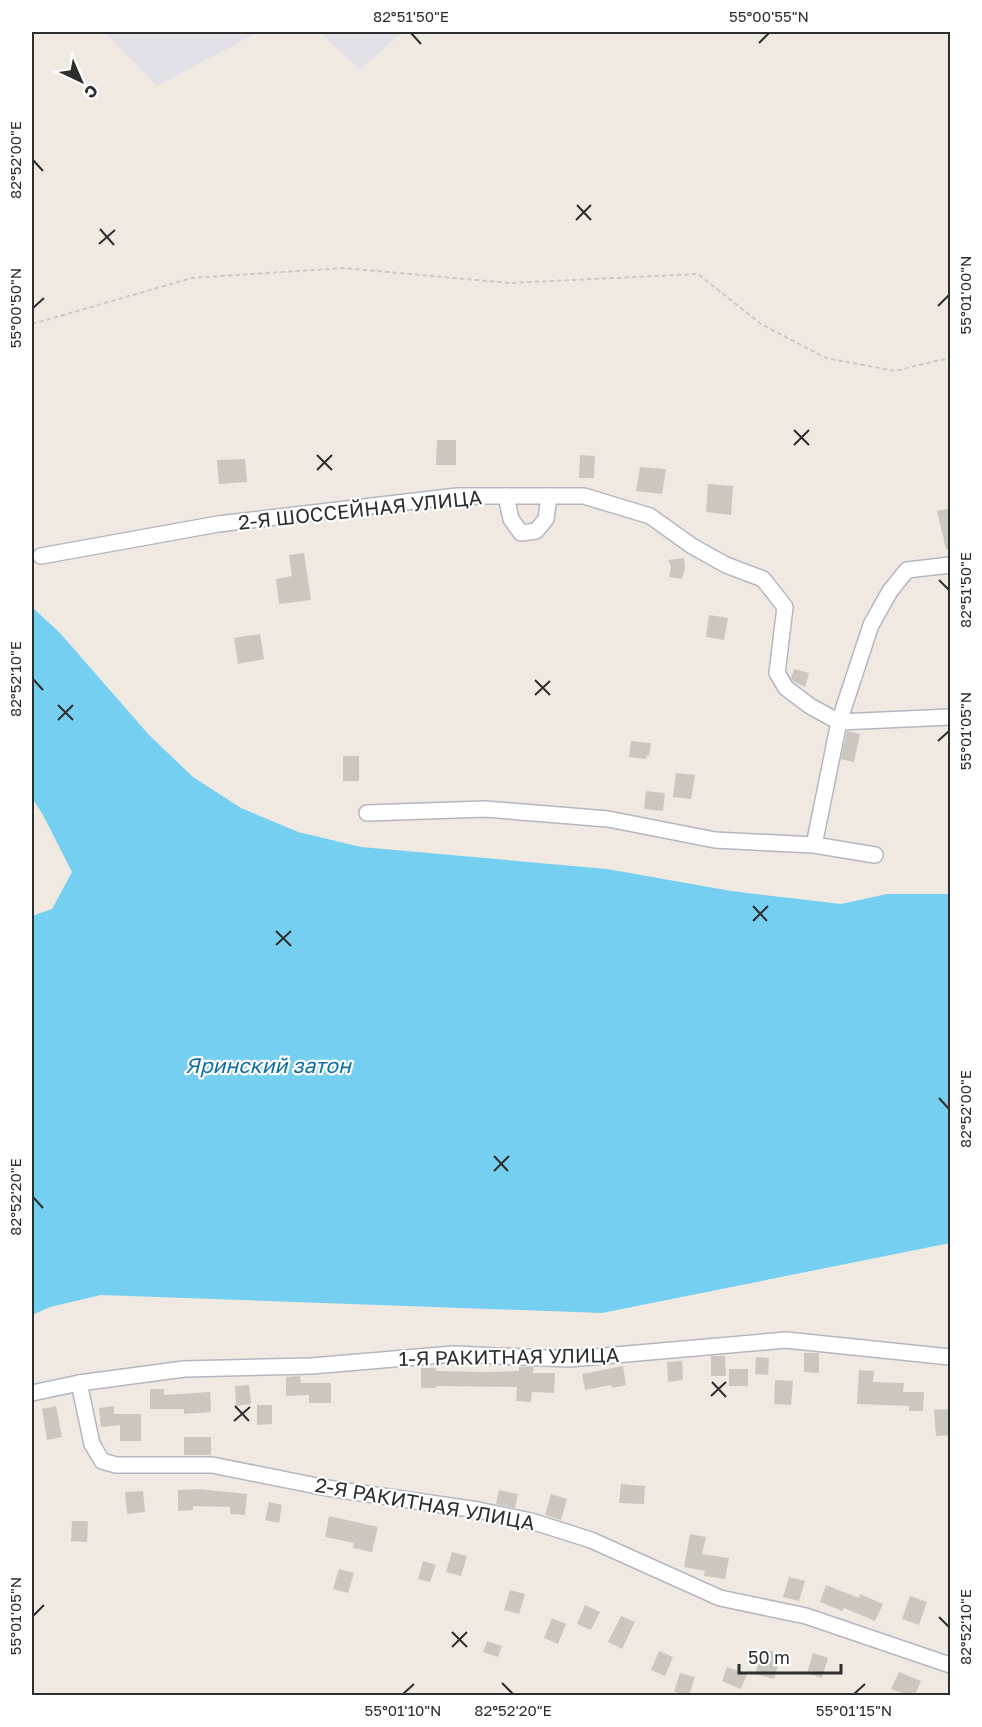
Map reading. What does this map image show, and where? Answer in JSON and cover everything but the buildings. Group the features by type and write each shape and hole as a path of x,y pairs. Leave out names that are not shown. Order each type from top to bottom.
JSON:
{"street":[{"name":"2-Я ШОССЕЙНАЯ УЛИЦА","path":"41,555 218,524 457,496 584,496 650,516 692,546 726,565 763,579 785,607 777,673 786,688 810,706 839,722"},
{"path":"506,496 511,519 521,533 537,531 546,519 549,496"},
{"path":"814,845 839,722 871,625 890,591 907,570 951,565"},
{"path":"839,722 951,717"},
{"path":"367,813 485,809 608,819 715,840 814,845 875,855"},
{"name":"1-Я РАКИТНАЯ УЛИЦА","path":"32,1393 79,1383 184,1369 311,1366 453,1354 569,1359 786,1340 951,1357"},
{"name":"2-Я РАКИТНАЯ УЛИЦА","path":"79,1383 92,1444 102,1461 116,1465 212,1465 327,1488 477,1510 531,1521 591,1540 720,1598 806,1616 951,1665"}],"path":[{"path":"32,324 192,278 343,268 510,283 698,274 760,324 826,358 895,371 951,359"}],"shaded area":[{"path":"104,32 259,32 157,86"},
{"path":"319,32 402,32 360,70"}],"water":[{"name":"Яринский затон","path":"32,607 60,633 149,735 193,777 241,808 298,832 361,847 607,869 731,891 841,904 887,894 950,894 950,1243 602,1313 101,1295 50,1307 32,1315 32,916 52,909 72,872 32,798"}]}
